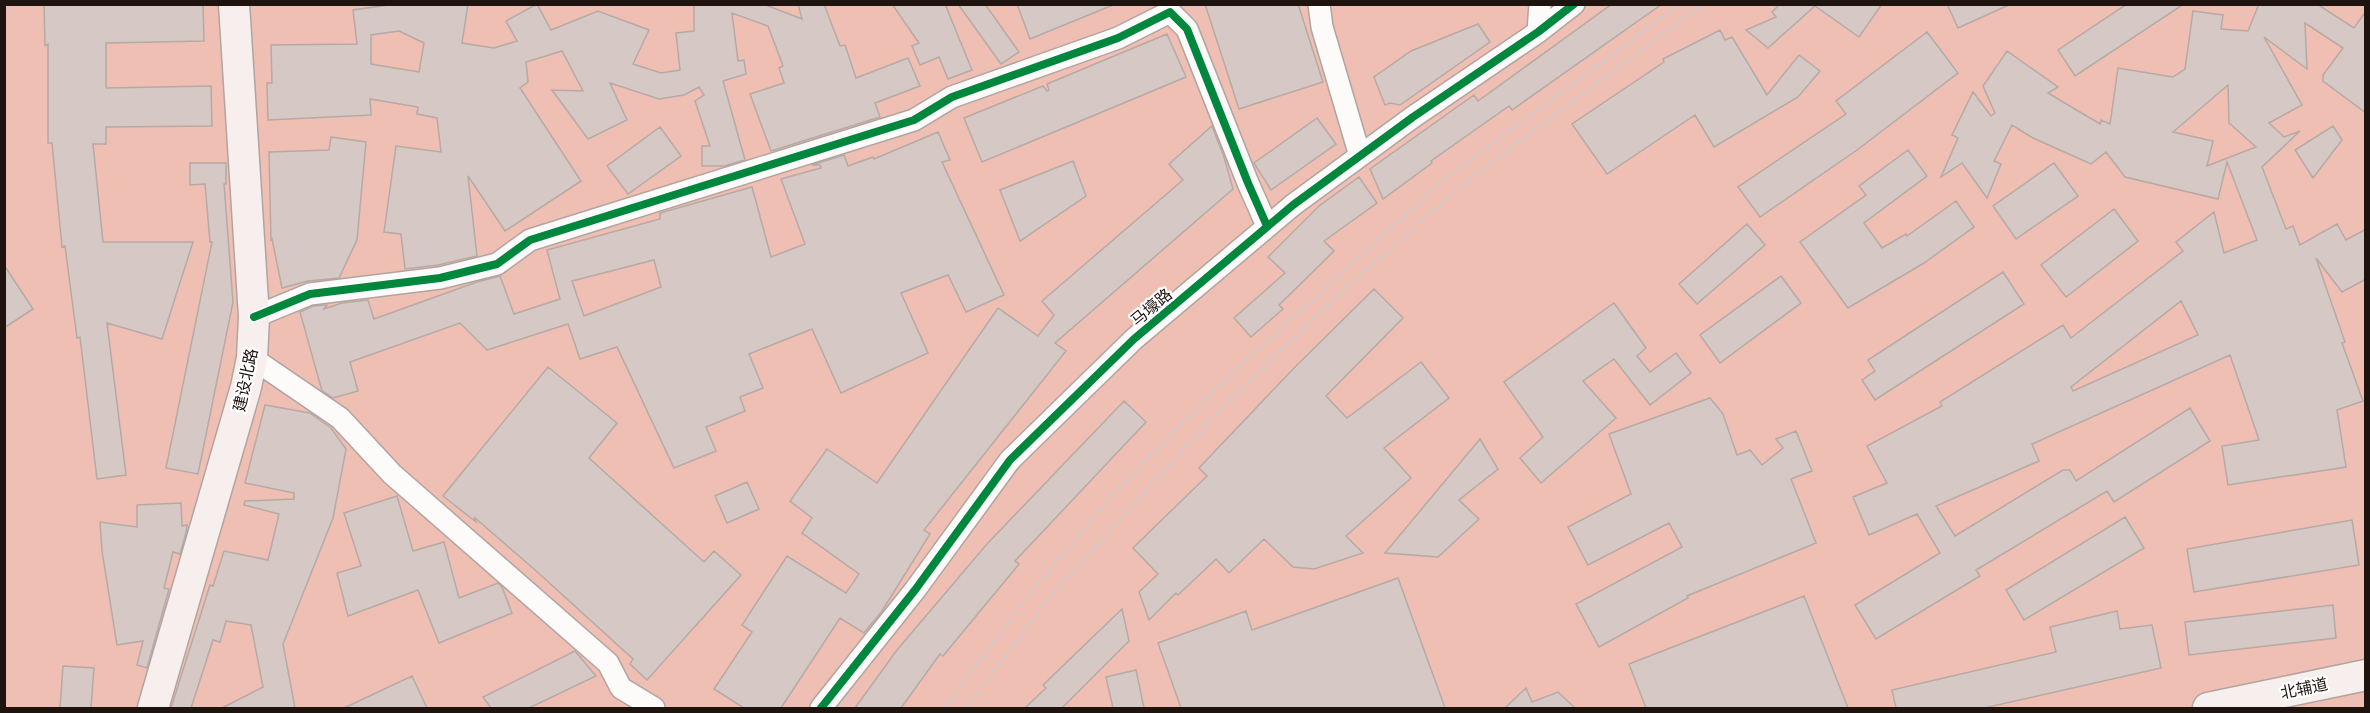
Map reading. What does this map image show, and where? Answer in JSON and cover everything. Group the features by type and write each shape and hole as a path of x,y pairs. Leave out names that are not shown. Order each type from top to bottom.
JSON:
{"main road":[{"name":"建设北路","path":"153,708 246,387 252,358 254,317 234,4"},
{"name":"北辅道","path":"2208,708 2366,675"}],"street":[{"path":"1319,4 1322,27 1360,156"},
{"path":"1538,32 1540,4"},
{"name":"马壕路","path":"821,708 915,590 1010,460 1134,339 1293,205 1538,32 1574,4"},
{"path":"254,317 310,294 440,278 497,264 530,240 914,120 952,97 1118,38 1174,8 1187,29 1267,226"},
{"path":"252,358 340,418 392,474 608,663 621,688 654,708"}],"shaded area":[{"path":"5,5 2365,5 2365,708 5,708"}],"building":[{"path":"44,4 203,4 204,41 106,43 106,88 211,86 212,126 106,127 106,144 93,144 103,242 193,242 162,339 107,323 126,475 97,479 80,337 77,338 65,246 62,247 52,143 48,143 48,44 45,45"},
{"path":"396,4 468,4 462,43 494,48 517,41 506,21 537,4 551,30 598,11 649,30 633,64 661,73 680,70 676,33 694,31 694,4 763,4 802,19 798,4 824,4 840,46 845,45 856,78 908,58 920,86 875,103 880,117 771,151 750,94 784,83 779,68 783,66 768,26 732,13 738,61 744,60 746,74 723,81 745,160 724,166 702,166 702,146 710,146 695,101 704,95 699,87 684,95 659,99 610,83 627,120 588,139 552,90 583,91 562,51 526,62 528,82 520,88 581,181 505,231 468,176 477,256 438,265 405,269 401,234 384,232 396,146 441,152 437,118 417,114 418,107 370,99 371,115 268,120 267,83 272,83 271,45 357,44 353,10","holes":["399,31 424,43 419,72 371,64 371,35"]},
{"path":"892,4 945,4 972,70 948,79 939,57 920,65 912,46 919,43"},
{"path":"958,4 985,4 1019,52 1001,64"},
{"path":"1017,4 1113,4 1113,5 1030,39"},
{"path":"1205,4 1298,4 1323,82 1239,109"},
{"path":"1612,4 1662,4 1512,110 1509,106 1431,161 1432,163 1383,199 1370,169 1474,95 1478,101"},
{"path":"1780,4 1882,4 1859,37 1815,6 1768,48 1746,30 1776,17 1772,12"},
{"path":"1947,4 2011,4 1958,28"},
{"path":"2127,4 2184,4 2075,76 2058,50"},
{"path":"2259,4 2317,4 2354,28 2366,11 2366,113 2323,81 2323,75 2343,48 2305,23 2307,69 2264,37 2302,105 2269,123 2284,137 2300,131 2262,167 2286,229 2293,226 2300,245 2337,224 2346,240 2366,229 2366,279 2342,292 2316,258 2345,342 2342,343 2363,401 2337,410 2346,467 2228,485 2222,446 2259,440 2230,355 2032,444 2039,461 1936,506 1955,536 2063,470 2070,470 2076,481 2190,408 2210,441 2114,502 2107,491 1976,570 1980,576 1876,639 1855,605 1940,553 1917,514 1869,535 1853,497 1887,483 1867,446 1942,406 1940,402 2063,325 2071,338 2183,251 2176,242 2214,212 2224,253 2257,240 2227,162 2218,199 2125,177 2106,152 2091,164 2033,138 2012,125 1994,161 2001,164 1987,198 1962,163 1941,177 1958,138 1952,135 1973,92 1991,116 1995,113 1983,86 2007,51 2058,87 2048,93 2100,124 2101,120 2110,124 2118,68 2173,77 2185,69 2193,11 2223,15 2221,29 2248,31","holes":["2228,85 2229,123 2256,147 2207,166 2213,141 2173,132","2181,301 2198,335 2073,391 2071,387"]},
{"path":"1478,24 1490,42 1400,105 1390,103 1385,105 1374,77 1411,51"},
{"path":"1720,30 1725,40 1732,37 1767,95 1799,55 1820,71 1798,97 1714,147 1695,115 1607,174 1572,124 1664,62 1663,59"},
{"path":"1927,32 1958,73 1857,150 1760,217 1738,187 1846,114 1836,101"},
{"path":"1167,34 1186,77 982,162 964,118 1043,86 1047,91 1049,90 1047,84"},
{"path":"1317,118 1336,144 1271,190 1254,163"},
{"path":"1212,126 1233,189 1055,343 1066,351 924,530 930,534 882,611 864,633 840,618 781,708 744,708 714,689 752,632 742,625 787,556 846,593 859,574 802,533 812,518 790,501 827,449 877,483 998,308 1038,336 1054,315 1042,301 1183,180 1169,164"},
{"path":"2333,126 2342,140 2313,178 2295,150"},
{"path":"660,127 681,156 628,194 607,166"},
{"path":"938,132 950,160 942,162 1004,295 966,312 948,275 901,293 928,353 841,393 812,329 749,354 763,388 740,397 745,411 706,427 716,451 674,468 617,347 580,359 568,324 487,350 460,323 350,362 358,391 333,398 322,391 300,312 313,306 327,305 324,309 342,303 368,300 374,319 500,276 514,314 560,299 547,250 660,219 660,213 752,187 771,257 805,244 781,179 821,168 820,165 812,165 844,155 848,166 873,157 874,159","holes":["654,260 661,287 584,316 572,281"]},
{"path":"331,137 366,142 357,240 339,278 308,281 282,288 271,240 269,152 329,150"},
{"path":"1908,150 1927,176 1864,223 1882,248 1906,234 1907,236 1956,201 1974,227 1924,263 1848,308 1800,242 1866,195 1859,186"},
{"path":"1073,161 1086,196 1020,241 1000,190"},
{"path":"190,163 226,163 226,184 224,184 233,302 198,474 166,468 212,242 210,242 205,184 190,185"},
{"path":"2054,163 2078,196 2016,239 1993,206"},
{"path":"1359,177 1377,203 1324,241 1334,251 1279,305 1283,309 1251,337 1234,318 1285,273 1268,257 1319,206"},
{"path":"2114,209 2138,241 2066,297 2041,265"},
{"path":"1747,224 1765,245 1697,304 1679,284"},
{"path":"4,265 33,309 4,328"},
{"path":"2003,272 2024,304 1875,400 1862,380 1875,371 1868,360"},
{"path":"1781,276 1801,303 1720,363 1700,335"},
{"path":"1374,289 1403,318 1326,396 1347,418 1421,362 1449,398 1384,448 1411,478 1346,536 1363,553 1314,569 1293,567 1264,539 1229,573 1216,559 1149,620 1139,592 1158,574 1133,548 1207,476 1199,468 1294,368"},
{"path":"1614,303 1646,348 1637,356 1650,372 1676,353 1691,373 1650,405 1614,359 1583,381 1616,418 1541,483 1520,458 1543,437 1504,382"},
{"path":"548,367 617,423 589,458 704,562 714,551 741,575 647,680 630,664 633,659 534,569 474,517 476,522 443,496"},
{"path":"1710,398 1723,414 1737,455 1750,450 1762,465 1783,448 1776,439 1796,431 1812,471 1791,479 1816,543 1687,596 1688,598 1599,647 1576,604 1682,547 1669,523 1588,565 1568,527 1631,494 1609,434"},
{"path":"1124,401 1146,422 1015,561 1019,564 943,656 940,654 901,708 855,708 897,650 987,544"},
{"path":"265,405 310,413 331,428 346,449 333,518 283,644 295,708 222,708 263,687 251,625 226,621 220,642 213,640 191,708 171,708 210,585 213,586 224,551 268,560 279,514 244,505 245,501 294,499 294,493 245,483"},
{"path":"1480,439 1498,469 1459,500 1479,519 1438,557 1385,553"},
{"path":"747,482 759,509 727,523 715,496"},
{"path":"397,496 413,551 444,542 459,598 498,583 502,587 512,613 439,643 418,590 348,616 337,573 361,566 344,513"},
{"path":"181,503 182,526 187,525 186,533 180,554 173,552 164,588 169,589 147,668 137,665 143,641 117,645 102,551 100,522 137,527 137,505"},
{"path":"2125,517 2144,548 2024,620 2006,590"},
{"path":"2352,520 2359,565 2194,592 2187,549"},
{"path":"1398,578 1445,708 1181,708 1158,643 1246,611 1252,630"},
{"path":"1804,596 1848,708 1646,708 1629,664"},
{"path":"2333,605 2336,638 2189,655 2185,622"},
{"path":"1122,609 1129,641 1062,708 1025,708 1046,688 1043,685"},
{"path":"2117,611 2120,629 2152,625 2161,668 1984,708 1896,708 1892,690 2056,652 2050,627"},
{"path":"575,651 596,676 529,708 491,708 483,697"},
{"path":"63,666 94,668 91,708 60,708"},
{"path":"1136,670 1144,708 1113,708 1106,677"},
{"path":"412,676 427,708 344,708"},
{"path":"1526,688 1532,702 1558,692 1575,708 1505,708"}],"railway":[{"path":"944,708 1030,594 1106,502 1225,379 1446,178 1680,4"},
{"path":"966,708 1049,598 1217,413 1335,298 1461,186 1705,4"},
{"path":"841,708 852,693"}],"cycle path":[{"path":"821,708 915,590 1010,460 1134,339 1293,205 1413,117 1538,32 1574,4"},
{"path":"254,317 310,294 440,278 497,264 530,240 914,120 952,97 1118,38 1170,12 1187,29 1267,226"}]}
